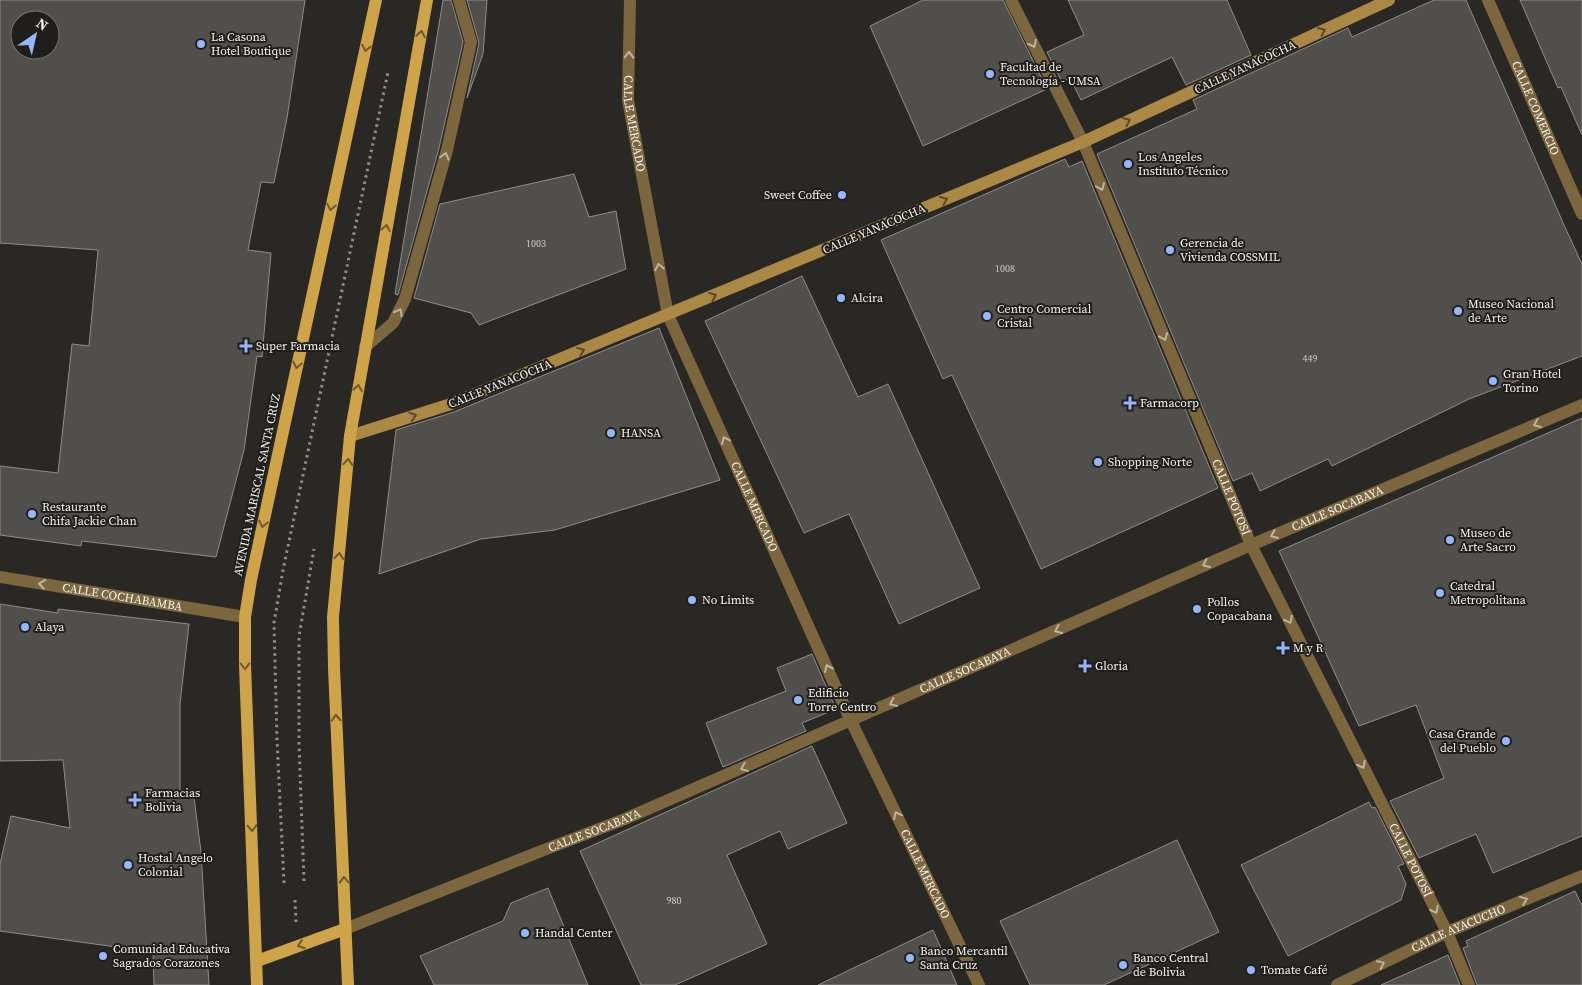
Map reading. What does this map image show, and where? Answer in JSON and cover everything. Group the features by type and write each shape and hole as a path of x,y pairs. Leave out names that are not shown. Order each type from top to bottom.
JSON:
{"main road":[{"name":"AVENIDA MARISCAL SANTA CRUZ","path":"257,985 245,665 245,617 251,580 376,0"},
{"path":"348,985 333,616 350,436 427,0"},
{"name":"CALLE YANACOCHA","path":"350,436 451,404 1083,142 1390,0"},
{"path":"256,961 345,929"}],"street":[{"path":"365,346 393,323 405,299 444,158 471,42 459,0"},
{"name":"CALLE MERCADO","path":"630,0 628,100 668,315 851,721 979,985"},
{"name":"CALLE POTOSÍ","path":"1011,0 1083,142 1251,545 1446,932 1469,985"},
{"name":"CALLE COMERCIO","path":"1488,0 1582,214"},
{"name":"CALLE SOCABAYA","path":"345,929 626,819 1251,545 1582,405"},
{"name":"CALLE COCHABAMBA","path":"0,577 245,617"},
{"name":"CALLE AYACUCHO","path":"1337,985 1446,932 1582,876"}],"path":[{"path":"284,883 274,623 283,570 389,68"},
{"path":"299,744 304,882"},
{"path":"295,900 296,924"}],"building":[{"path":"0,0 305,0 287,118 274,183 261,182 248,250 271,253 262,357 257,356 244,450 216,557 82,541 81,546 0,535 0,466 58,473 72,344 89,346 98,250 0,243"},
{"path":"443,0 451,0 463,42 439,148 398,295 395,294"},
{"path":"467,0 487,0 483,54 467,98 479,43"},
{"name":"Facultad de Tecnología - UMSA","path":"923,0 1003,0 1047,89 923,146 870,26"},
{"path":"1068,0 1227,0 1251,55 1186,85 1172,57 1081,100 1070,78 1062,82 1047,52 1084,35"},
{"path":"1434,0 1466,0 1582,264 1582,356 1469,399 1332,466 1328,459 1260,491 1252,473 1233,481 1097,154 1197,109 1193,100 1348,28 1352,37"},
{"path":"1520,0 1582,0 1582,135 1561,87 1558,88"},
{"path":"1065,159 1069,167 1082,161 1218,488 1041,569 952,375 943,379 881,240"},
{"path":"574,174 589,217 616,211 626,269 479,325 471,313 414,298 440,204"},
{"path":"802,276 858,397 888,384 980,588 899,624 849,514 804,533 705,321"},
{"path":"659,328 720,480 555,530 481,539 379,574 396,430 454,412"},
{"name":"Catedral Metropolitana","path":"1582,418 1582,836 1493,873 1476,834 1419,858 1390,801 1444,778 1416,705 1359,726 1279,551"},
{"path":"0,604 58,613 58,609 189,624 180,704 180,790 193,790 201,852 209,985 154,985 153,952 0,931 0,864 11,816 70,828 63,760 0,761"},
{"name":"Edificio Torre Centro","path":"812,654 836,709 802,723 806,731 723,767 706,723 786,691 777,668"},
{"path":"812,746 847,823 788,849 780,831 727,855 767,944 675,985 641,985 580,851"},
{"path":"1369,802 1372,808 1375,807 1404,864 1398,866 1406,884 1401,900 1288,956 1241,865"},
{"name":"Banco Central de Bolivia","path":"1177,840 1219,932 1104,985 1030,985 1000,921"},
{"name":"Handal Center","path":"548,888 588,985 434,985 420,956 503,921 511,903"},
{"path":"1575,891 1582,906 1582,985 1477,985 1463,948 1468,946 1466,941"},
{"name":"Banco Mercantil Santa Cruz","path":"933,930 957,985 818,985"},
{"path":"1448,955 1460,985 1381,985"}],"place":[{"name":"La Casona Hotel Boutique","path":"201,44"},
{"name":"Facultad de Tecnología - UMSA","path":"990,74"},
{"name":"Los Angeles Instituto Técnico","path":"1128,164"},
{"name":"Sweet Coffee","path":"842,195"},
{"name":"Gerencia de Vivienda COSSMIL","path":"1170,250"},
{"name":"Alcira","path":"841,298"},
{"name":"Museo Nacional de Arte","path":"1458,311"},
{"name":"Centro Comercial Cristal","path":"987,316"},
{"name":"Super Farmacia","path":"246,346"},
{"name":"Gran Hotel Torino","path":"1493,381"},
{"name":"Farmacorp","path":"1130,403"},
{"name":"HANSA","path":"611,433"},
{"name":"Shopping Norte","path":"1098,462"},
{"name":"Restaurante Chifa Jackie Chan","path":"32,514"},
{"name":"Museo de Arte Sacro","path":"1450,540"},
{"name":"Catedral Metropolitana","path":"1440,593"},
{"name":"No Limits","path":"692,600"},
{"name":"Pollos Copacabana","path":"1197,609"},
{"name":"Alaya","path":"25,627"},
{"name":"M y R","path":"1283,648"},
{"name":"Gloria","path":"1085,666"},
{"name":"Edificio Torre Centro","path":"798,700"},
{"name":"Casa Grande del Pueblo","path":"1506,741"},
{"name":"Farmacias Bolivia","path":"135,800"},
{"name":"Hostal Angelo Colonial","path":"128,865"},
{"name":"Handal Center","path":"525,933"},
{"name":"Comunidad Educativa Sagrados Corazones","path":"103,956"},
{"name":"Banco Mercantil Santa Cruz","path":"910,958"},
{"name":"Banco Central de Bolivia","path":"1123,965"},
{"name":"Tomate Café","path":"1251,970"}]}
